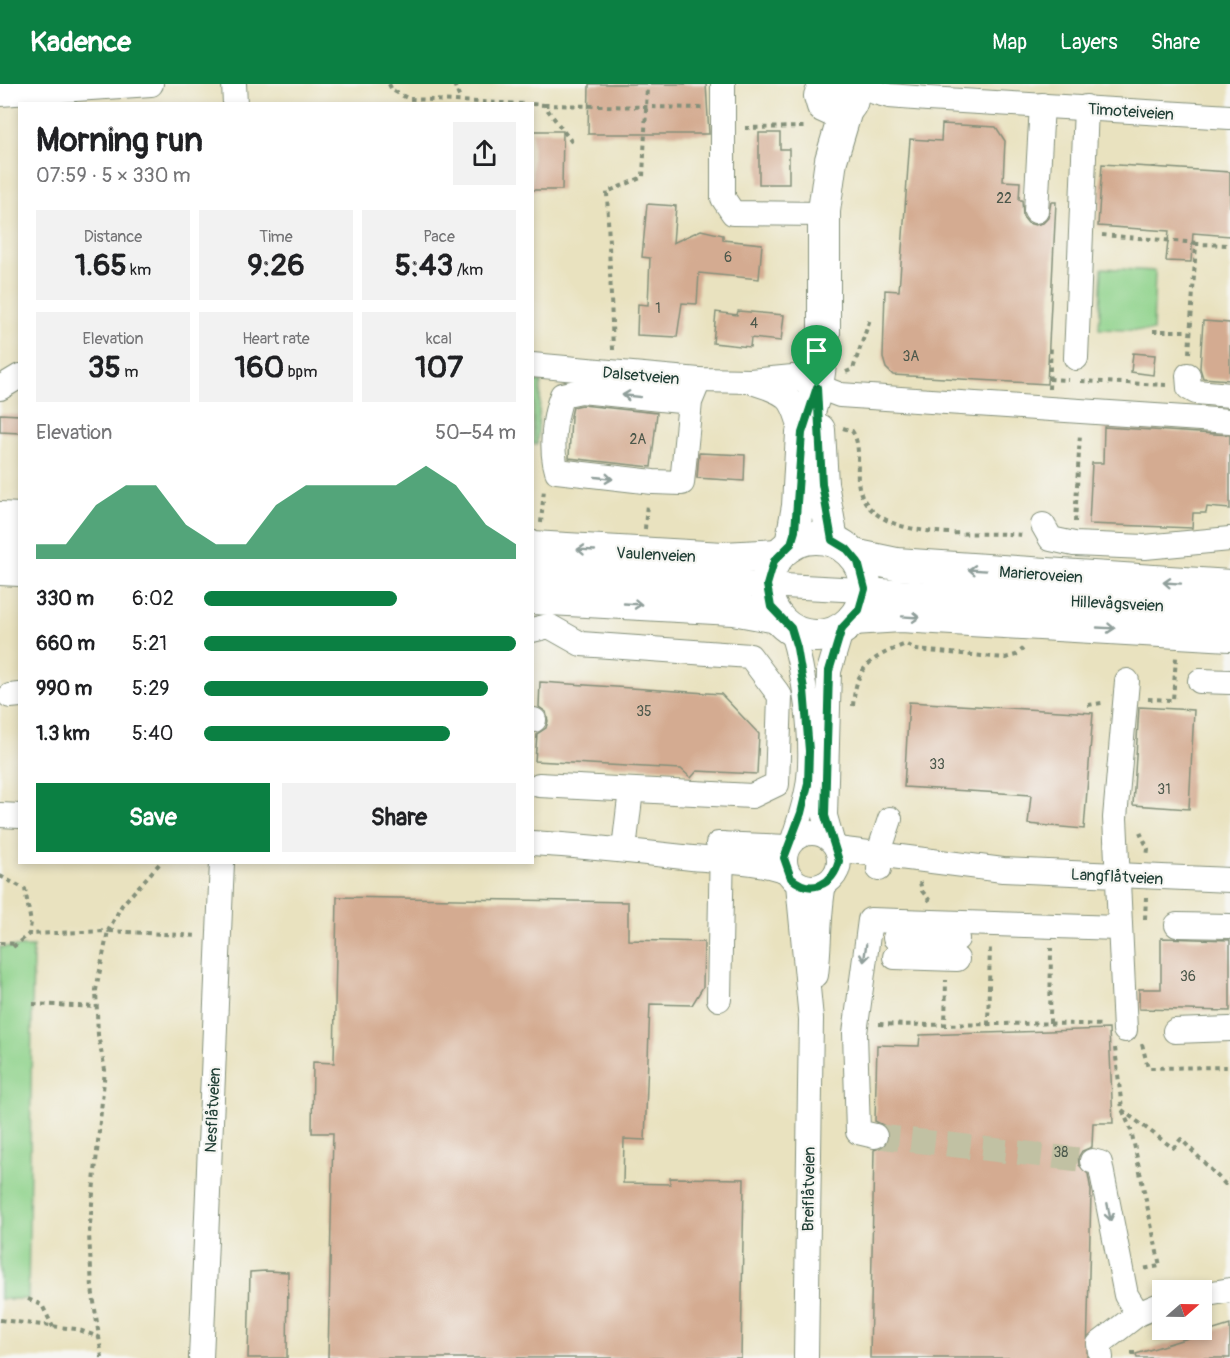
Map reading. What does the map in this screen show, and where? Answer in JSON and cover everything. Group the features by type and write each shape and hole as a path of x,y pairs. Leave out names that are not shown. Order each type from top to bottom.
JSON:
{"main road":[{"path":"832,97 816,161 824,212 824,335 830,380 822,484 842,548 862,570 865,589 863,600 847,624"},
{"path":"784,623 768,596 767,585 770,569 785,550 796,520 802,433 830,380"},
{"path":"0,518 18,519"},
{"name":"Vaulenveien","path":"534,547 723,558 785,550 816,538 842,548"},
{"name":"Marieroveien","path":"842,548 896,564 1230,586"},
{"path":"0,569 18,570"},
{"path":"534,598 733,609 784,623 816,636 847,624 901,616 1230,635"}],"street":[{"path":"0,94 151,84"},
{"path":"234,84 235,102"},
{"path":"723,84 723,198 733,213 824,212"},
{"name":"Timoteiveien","path":"832,97 964,93 1042,105 1230,117 1230,111"},
{"path":"1036,211 1042,105"},
{"path":"1076,358 1086,107"},
{"name":"Dalsetveien","path":"534,365 694,391 750,381 793,377 830,380 840,395 883,400 1230,421"},
{"path":"0,388 18,377"},
{"path":"1188,379 1189,388 1196,392 1230,395"},
{"name":"Dalsetveien","path":"750,381 777,390 795,404 802,433"},
{"path":"581,391 694,391 682,483 556,471 553,459 558,406 562,395 581,391"},
{"path":"1037,533 1074,544 1145,547 1230,539"},
{"path":"0,543 18,544"},
{"name":"Hillevågsveien","path":"534,573 1230,609"},
{"name":"Breiflåtveien","path":"784,623 801,670 809,751 808,784 792,860 811,1019"},
{"name":"Breiflåtveien","path":"806,1358 811,1019 820,946 819,907 832,861 825,816 829,671 847,624"},
{"path":"538,785 752,796 777,784 780,696 750,656 581,644 541,628"},
{"path":"1116,1033 1118,928 1115,818 1127,681"},
{"path":"1200,681 1230,682"},
{"path":"624,849 631,790"},
{"path":"0,814 18,816"},
{"path":"879,862 890,819"},
{"path":"534,843 624,849 695,843 722,852 792,860 810,887 832,861 824,835 812,832 792,860"},
{"path":"718,999 722,852"},
{"name":"Langflåtveien","path":"832,861 879,862 921,873 1003,870 1230,880"},
{"name":"Nesflåtveien","path":"201,1358 222,864"},
{"path":"875,1136 858,1132 856,1024 870,920 895,939 957,949"},
{"path":"1177,926 1230,926"},
{"path":"895,939 1118,928"},
{"path":"1175,1031 1230,1029"},
{"path":"1092,1161 1100,1163 1126,1295 1138,1314"},
{"path":"1212,1293 1230,1290"},
{"path":"1101,1358 1099,1344 1138,1314 1152,1308"}],"path":[{"path":"389,84 392,90 409,99 500,102"},
{"path":"454,84 460,99"},
{"path":"613,357 607,192 643,177 647,86"},
{"path":"534,104 647,109 723,118 832,97"},
{"path":"544,105 574,145"},
{"path":"1080,233 1230,245"},
{"path":"1049,379 1161,386 1188,379 1189,331 1198,243"},
{"path":"830,380 853,369 870,320"},
{"path":"1153,331 1189,331"},
{"path":"1074,544 1082,412"},
{"path":"837,427 852,431 855,435 858,484 870,509 890,524 912,529 1026,535 1037,533"},
{"path":"912,529 912,536"},
{"path":"849,711 853,707 857,678 863,667 874,658 900,646 906,644 916,650 1005,658 1016,655 1023,649 1024,643"},
{"path":"102,1358 92,1288 89,1234 105,1071 98,1035 96,990 108,931 122,905 159,864"},
{"path":"0,876 25,889 31,923 29,934"},
{"path":"0,943 15,945 29,934 108,931 146,935 220,935"},
{"path":"988,1024 990,940"},
{"path":"1050,1023 1052,941"},
{"path":"33,1004 97,1008"},
{"path":"875,1024 945,1027 1050,1023 1116,1033 1122,1109 1131,1130 1160,1266 1142,1269 1144,1278"},
{"path":"1148,1068 1230,1067"},
{"path":"1122,1109 1173,1148 1181,1139 1225,1184 1230,1180"},
{"path":"28,1299 42,1305 53,1327"},
{"path":"0,1320 76,1329 99,1337"},
{"path":"1132,1352 1133,1358"}],"green space":[{"path":"1102,268 1155,271 1153,331 1099,329"},
{"path":"534,381 541,382 537,444 534,444"},
{"path":"0,947 33,947 28,1299 0,1299"}],"building":[{"path":"589,84 706,84 709,134 588,134"},
{"path":"942,124 996,127 1005,141 1003,181 1020,182 1019,200 1022,200 1023,217 1028,223 1035,225 1043,223 1048,218 1051,202 1056,202 1047,384 893,375 886,368 883,358 885,290 899,291 910,139 941,141"},
{"path":"534,131 563,131 562,190 534,190"},
{"path":"759,133 780,133 780,149 789,149 789,184 759,184"},
{"path":"1102,164 1230,172 1230,236 1193,233 1191,262 1166,261 1169,231 1098,226"},
{"path":"647,204 676,206 673,243 701,230 723,235 723,240 762,244 759,279 699,273 697,304 682,303 677,337 637,335 638,304 648,305 650,258 642,257"},
{"path":"738,311 784,315 781,341 751,338 750,347 713,343 716,312 737,315"},
{"path":"1203,321 1230,323 1230,380 1203,378 1200,368"},
{"path":"1133,353 1155,355 1153,375 1131,372"},
{"path":"582,405 657,413 651,467 569,458 573,407"},
{"path":"0,414 18,415 18,433 0,432"},
{"path":"1104,427 1230,435 1230,509 1207,507 1206,513 1193,513 1192,528 1089,524 1092,463 1103,463"},
{"path":"699,453 745,455 744,481 697,478"},
{"path":"540,682 721,694 759,734 757,774 697,771 691,778 681,769 535,761 537,734 546,728 548,721 546,712 539,707"},
{"path":"909,702 1093,713 1084,829 1028,824 1031,795 904,787"},
{"path":"1139,707 1194,710 1189,809 1133,805"},
{"path":"337,897 628,902 628,940 704,942 703,987 692,1005 650,1004 645,1140 624,1139 623,1183 670,1184 670,1178 744,1179 741,1358 328,1358 333,1133 312,1133 313,1062 334,1063"},
{"path":"1161,938 1230,940 1230,1011 1139,1009 1139,989 1161,989"},
{"path":"1109,1029 1113,1123 1093,1123 1092,1147 1082,1151 1078,1158 1079,1165 1088,1174 1091,1191 1087,1358 870,1358 874,1150 885,1146 889,1139 885,1126 875,1121 877,1045 919,1046 920,1035"},
{"path":"250,1272 288,1272 287,1358 248,1358"},
{"path":"1230,1325 1230,1358 1137,1358 1136,1354 1181,1340 1212,1340 1212,1331"}],"tunnel":[{"path":"875,1136 1092,1161"}],"route":[{"path":"817,387 822,484 832,540 847,549 858,562 862,570 865,589 859,610 853,619 842,628 829,671 828,782 825,816 839,861 837,871 831,879 819,886 810,887 798,884 791,878 784,858 793,840 808,784 809,751 804,689 791,628 777,617 771,607 767,585 774,561 791,544 795,531 802,433 817,387"}]}
